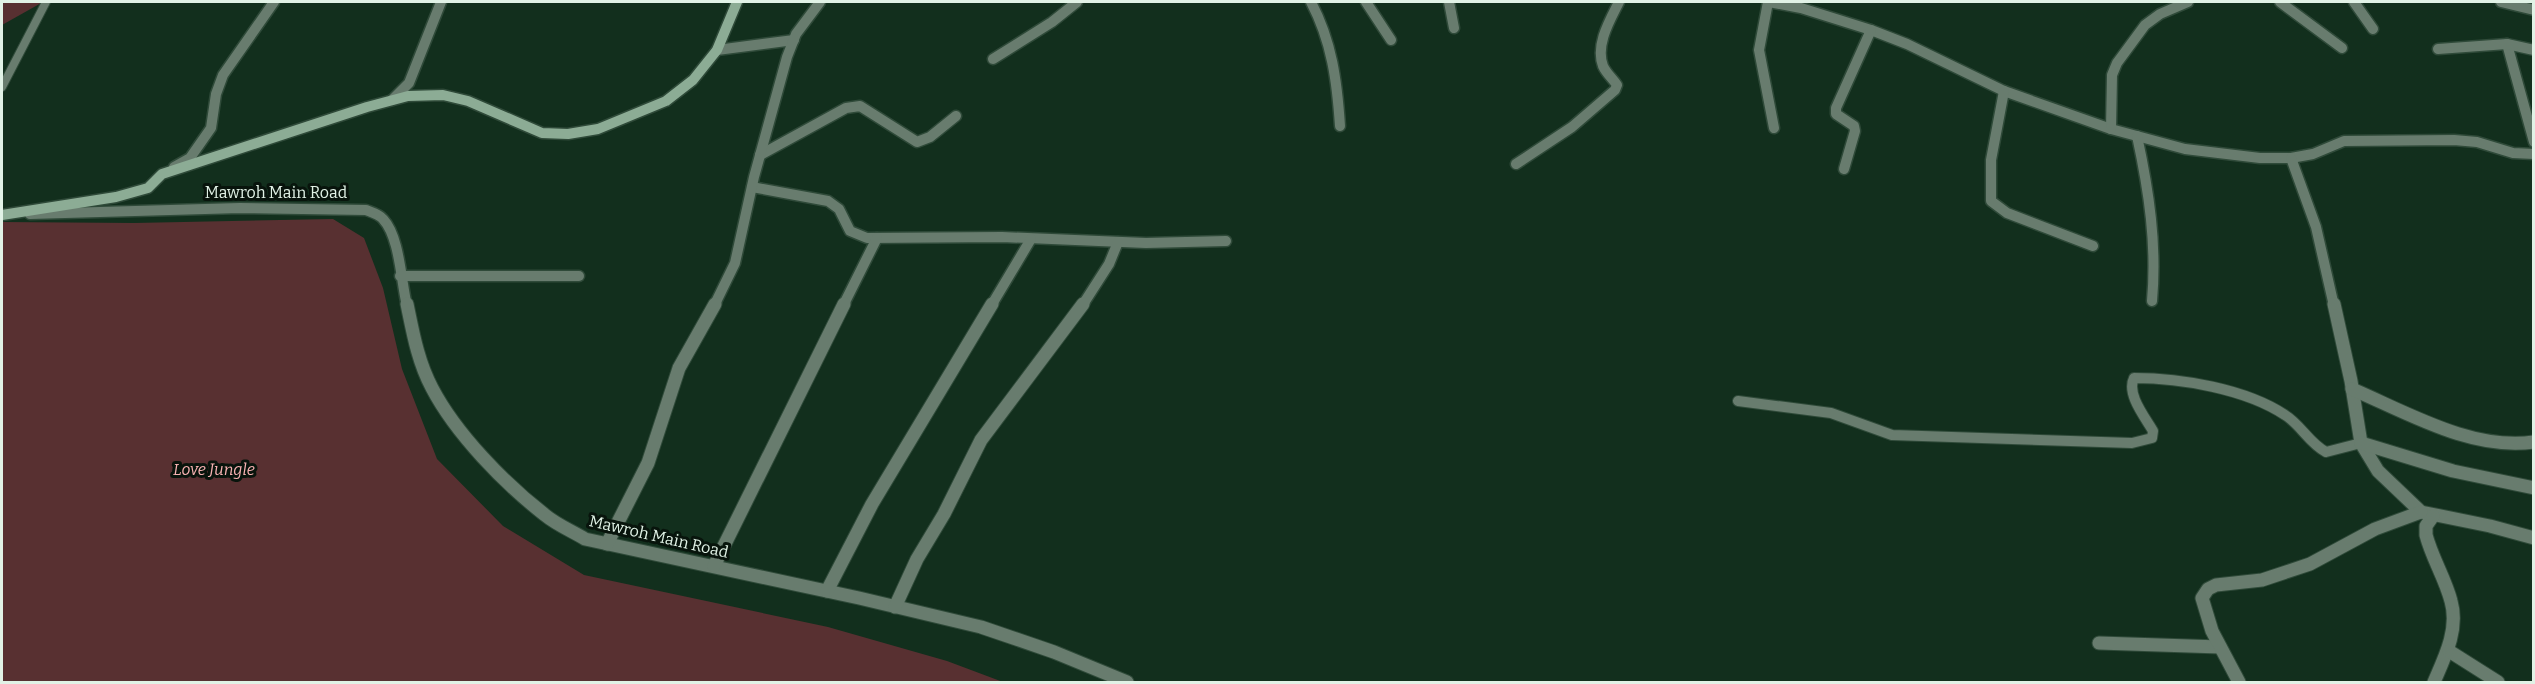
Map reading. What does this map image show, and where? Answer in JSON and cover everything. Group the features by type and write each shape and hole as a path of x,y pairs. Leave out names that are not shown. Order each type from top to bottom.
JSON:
{"street":[{"path":"2,215 116,197 148,188 162,174 185,162 206,138 211,128 216,93 223,75 274,2"},
{"path":"393,100 409,83 441,2"},
{"path":"162,174 408,96 442,95 468,102 542,133 567,134 598,129 666,101 693,80 717,50 736,2"},
{"path":"607,544 648,463 679,368 732,271 760,155 794,39 820,2"},
{"path":"993,59 1052,22 1077,2"},
{"path":"1311,2 1329,37 1333,51 1340,126"},
{"path":"1366,2 1391,40"},
{"path":"1449,2 1454,28"},
{"path":"1516,164 1572,127 1616,90 1617,85 1603,65 1601,54 1602,43 1619,2"},
{"path":"1774,128 1759,50 1769,2 1811,6 1907,44 2004,91 2111,129 2185,149 2260,158 2291,158 2313,154 2334,144 2362,139 2454,140 2477,142 2513,153 2534,154"},
{"path":"2111,129 2112,75 2117,63 2145,25 2160,14 2188,2"},
{"path":"2280,2 2342,48"},
{"path":"2354,2 2373,29"},
{"path":"2501,2 2534,10"},
{"path":"1844,169 1855,131 1854,126 1836,114 1836,108 1871,30"},
{"path":"717,50 794,39"},
{"path":"2438,49 2507,44 2534,50"},
{"path":"2507,44 2534,142"},
{"path":"2004,91 1995,132 1991,201 2007,213 2093,246"},
{"path":"760,155 846,108 854,106 860,106 917,142 930,137 956,116"},
{"path":"2137,136 2148,183 2155,254 2152,301"},
{"path":"2291,158 2316,227 2352,389 2361,443 2378,471 2409,503 2427,514 2490,526 2534,538"},
{"path":"752,187 830,202 840,211 847,230 853,235 877,238 1118,242 1226,241"},
{"name":"Mawroh Main Road","path":"2,215 240,208 366,210 382,217 395,243 400,276 419,357 431,387 447,414 477,452 546,516 585,539 828,591 981,627 1054,652 1127,682"},
{"path":"714,566 877,238"},
{"path":"828,591 872,504 1031,239"},
{"path":"895,607 916,559 944,514 981,440 1093,291 1109,264 1118,242"},
{"path":"400,276 579,276"},
{"path":"2352,389 2469,438 2497,444 2534,442"},
{"path":"2361,443 2452,471 2534,488"},
{"path":"2239,682 2220,647 2204,609 2202,598 2208,589 2216,585 2262,580 2284,574 2341,550 2374,529 2427,514"},
{"path":"2427,514 2426,537 2452,601 2453,614 2449,651 2434,682"},
{"path":"2099,643 2220,647"},
{"path":"2449,651 2498,682"}],"lane":[{"path":"2,87 46,2"},
{"path":"1738,401 1831,413 1892,435 2132,444 2152,438 2153,431 2132,392 2131,384 2134,378 2144,378 2180,382 2252,399 2271,406 2293,420 2313,442 2326,452 2361,443"}],"green space":[{"path":"2,2 43,2 2,25"},
{"name":"Love Jungle","path":"333,219 364,238 383,288 402,369 437,459 503,526 584,575 828,627 947,661 1003,682 2,682 2,222 134,223"}]}
